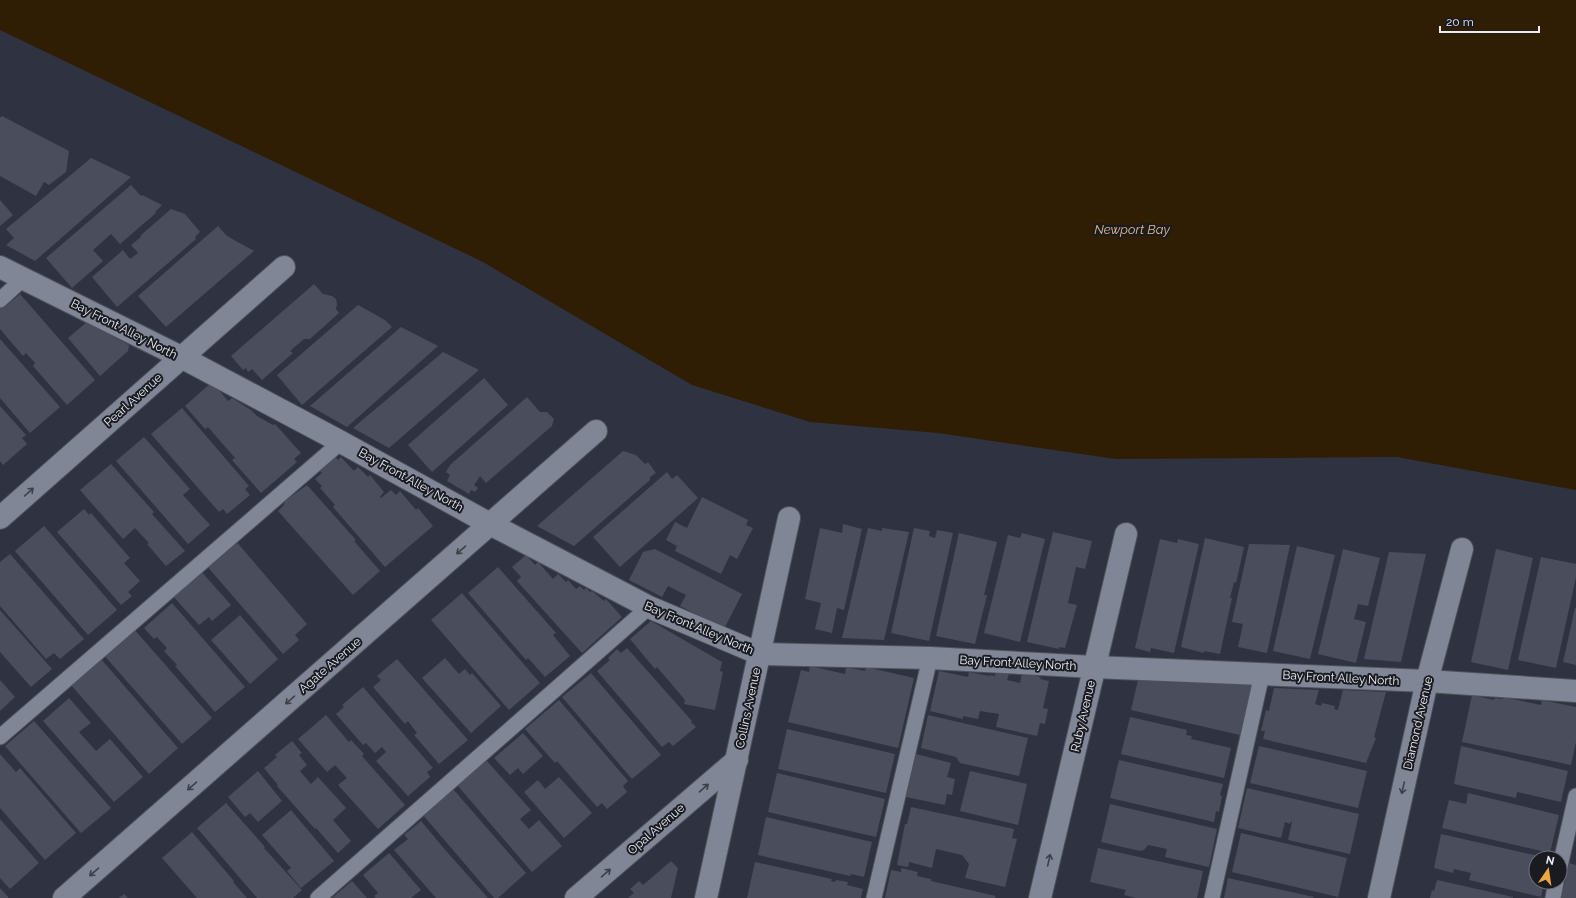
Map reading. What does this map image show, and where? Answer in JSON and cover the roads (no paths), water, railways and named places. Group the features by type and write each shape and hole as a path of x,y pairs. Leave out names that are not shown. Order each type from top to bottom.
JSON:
{"street":[{"name":"Bay Front Alley North","path":"0,267 181,357 342,442 490,524 649,607 760,654 930,658 1094,667 1427,681 1576,691"},
{"name":"Pearl Avenue","path":"0,518 284,267"},
{"name":"Agate Avenue","path":"64,898 596,431"},
{"name":"Collins Avenue","path":"706,898 789,518"},
{"name":"Ruby Avenue","path":"1040,898 1126,534"},
{"name":"Diamond Avenue","path":"1379,898 1427,681 1462,549"},
{"name":"Opal Avenue","path":"576,898 736,760"}],"lane":[{"path":"0,300 24,278"},
{"path":"0,737 342,442"},
{"path":"318,898 649,607"},
{"path":"874,898 930,658"},
{"path":"1212,898 1262,674"},
{"path":"1564,850 1576,796"}],"water":[{"name":"Newport Bay","path":"0,0 1576,0 1576,490 1397,457 1116,459 938,433 810,422 692,385 483,262 0,30"}]}
